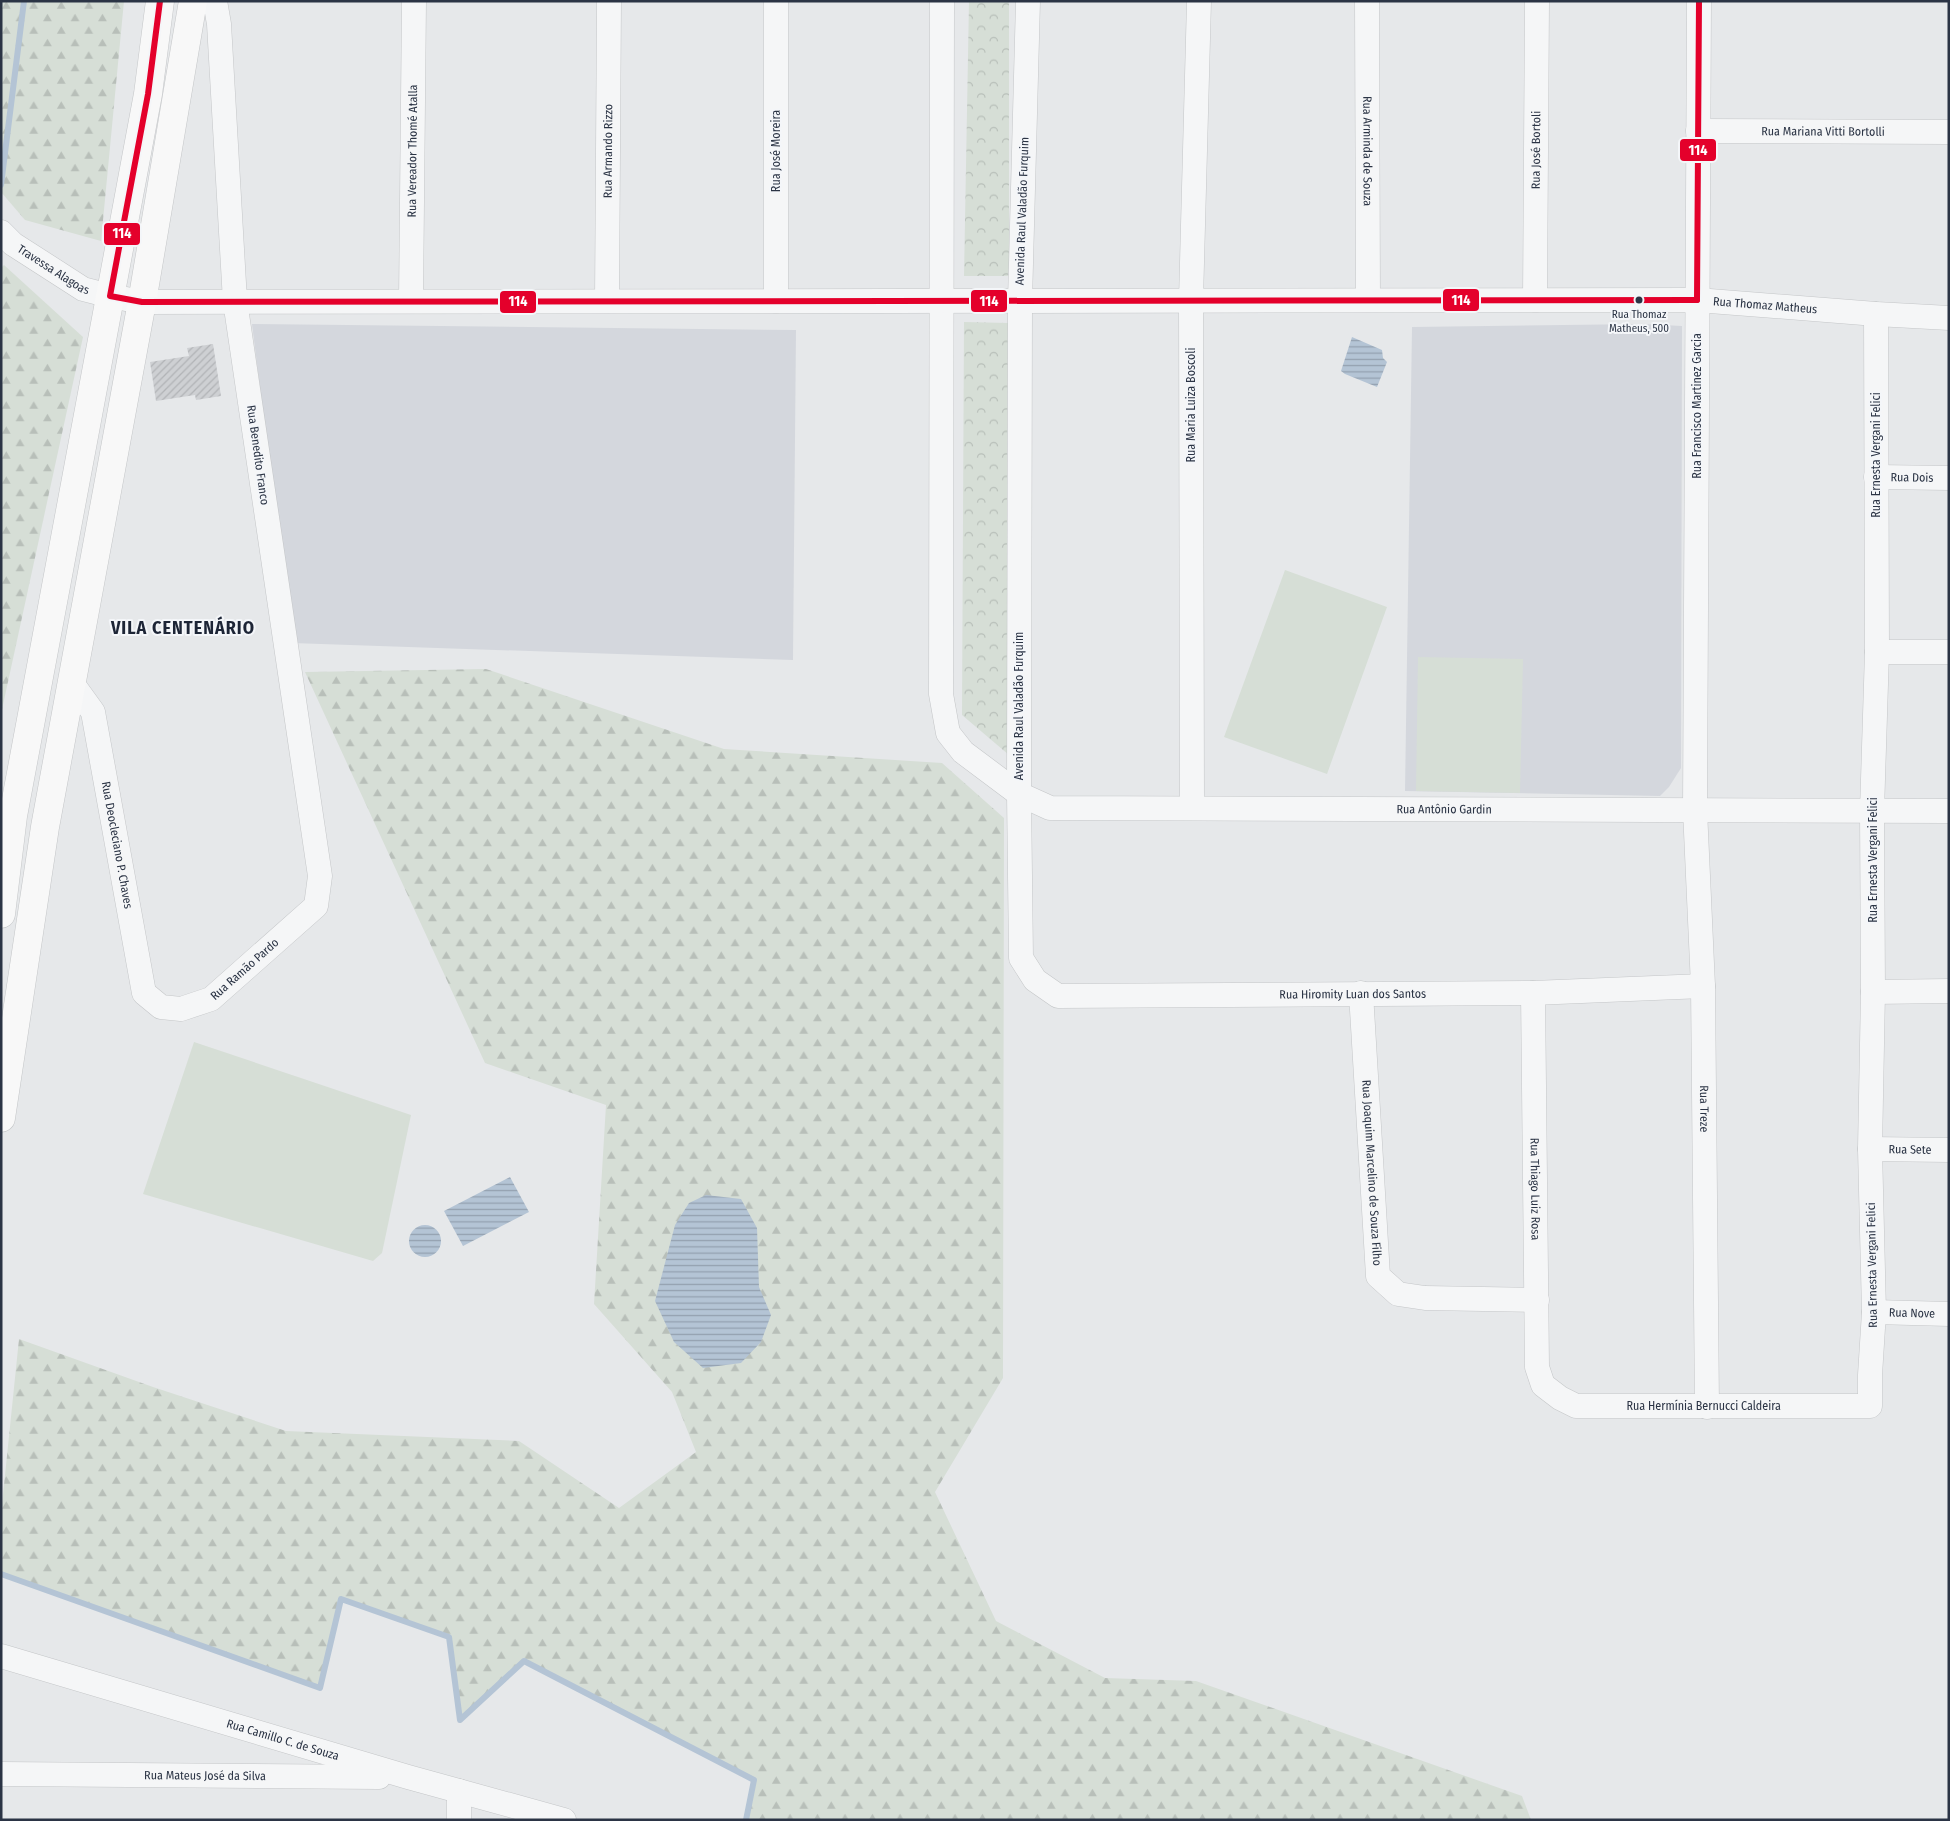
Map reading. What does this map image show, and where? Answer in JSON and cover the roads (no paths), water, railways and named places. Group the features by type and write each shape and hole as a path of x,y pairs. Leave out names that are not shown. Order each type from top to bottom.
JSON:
{"main road":[{"path":"1,914 13,816 148,94 160,1"},
{"path":"1,1118 45,827 142,302 193,1"}],"street":[{"name":"Rua Benedito Franco","path":"215,1 219,24 235,301 320,876 316,906"},
{"name":"Rua Vereador Thomé Atalla","path":"411,301 414,1"},
{"name":"Rua Armando Rizzo","path":"607,301 609,1"},
{"name":"Rua José Moreira","path":"776,1 776,301"},
{"name":"Avenida Raul Valadão Furquim","path":"942,1 941,694 948,733 958,746 963,752 1019,794"},
{"name":"Avenida Raul Valadão Furquim","path":"1019,794 1020,300 1028,1"},
{"name":"Rua Maria Luiza Boscoli","path":"1192,808 1191,300 1199,1"},
{"name":"Rua Arminda de Souza","path":"1366,1 1368,300"},
{"name":"Rua José Bortoli","path":"1535,300 1538,1"},
{"name":"Rua Francisco Martinez Garcia","path":"1695,810 1698,1"},
{"name":"Rua Mariana Vitti Bortolli","path":"1698,131 1949,132"},
{"name":"Travessa Alagoas","path":"7,238 83,289 110,296"},
{"name":"Rua Thomaz Matheus","path":"110,296 142,302 1697,300 1949,318"},
{"name":"Rua Ernesta Vergani Felici","path":"1870,1406 1874,1312 1870,1149 1873,992 1872,811 1877,652 1876,314"},
{"name":"Rua Dois","path":"1876,478 1949,478"},
{"path":"1877,652 1949,652"},
{"name":"Rua Deocleciano P. Chaves","path":"72,683 93,712 144,993 161,1006"},
{"name":"Rua Antônio Gardin","path":"1019,794 1050,808 1949,810"},
{"name":"Rua Hiromity Luan dos Santos","path":"1019,794 1021,958 1035,980 1058,996 1533,993 1703,986"},
{"name":"Rua Treze","path":"1695,810 1703,986 1707,1406"},
{"name":"Rua Ramão Pardo","path":"161,1006 181,1010 211,999 316,906"},
{"path":"1873,992 1949,991"},
{"name":"Rua Thiago Luiz Rosa","path":"1533,993 1537,1367 1543,1385"},
{"name":"Rua Joaquim Marcelino de Souza Filho","path":"1361,994 1378,1276 1398,1294 1426,1298 1536,1300"},
{"name":"Rua Sete","path":"1870,1149 1949,1150"},
{"name":"Rua Nove","path":"1874,1312 1949,1314"},
{"name":"Rua Hermínia Bernucci Caldeira","path":"1543,1385 1560,1398 1576,1406 1870,1406"},
{"name":"Rua Camillo C. de Souza","path":"1,1656 408,1777 564,1820"},
{"name":"Rua Mateus José da Silva","path":"1,1774 408,1777"},
{"path":"459,1791 459,1820"}],"water":[{"path":"1352,337 1382,350 1383,358 1387,362 1377,387 1341,371"},
{"path":"510,1177 529,1212 463,1246 444,1211"},
{"path":"706,1195 741,1199 757,1228 759,1287 771,1315 761,1342 741,1363 703,1368 674,1342 655,1301 675,1225 689,1203"},
{"path":"425,1225 436,1230 441,1241 436,1252 425,1257 414,1252 409,1241 414,1230"}],"waterway":[{"path":"1,185 24,1"},
{"path":"1,1574 320,1688 341,1599 449,1637 460,1720 524,1661 754,1780 746,1820"}],"place":[{"name":"Rua Thomaz Matheus, 500","path":"1639,300"}],"district":[{"name":"VILA CENTENÁRIO","path":"183,628"}]}
